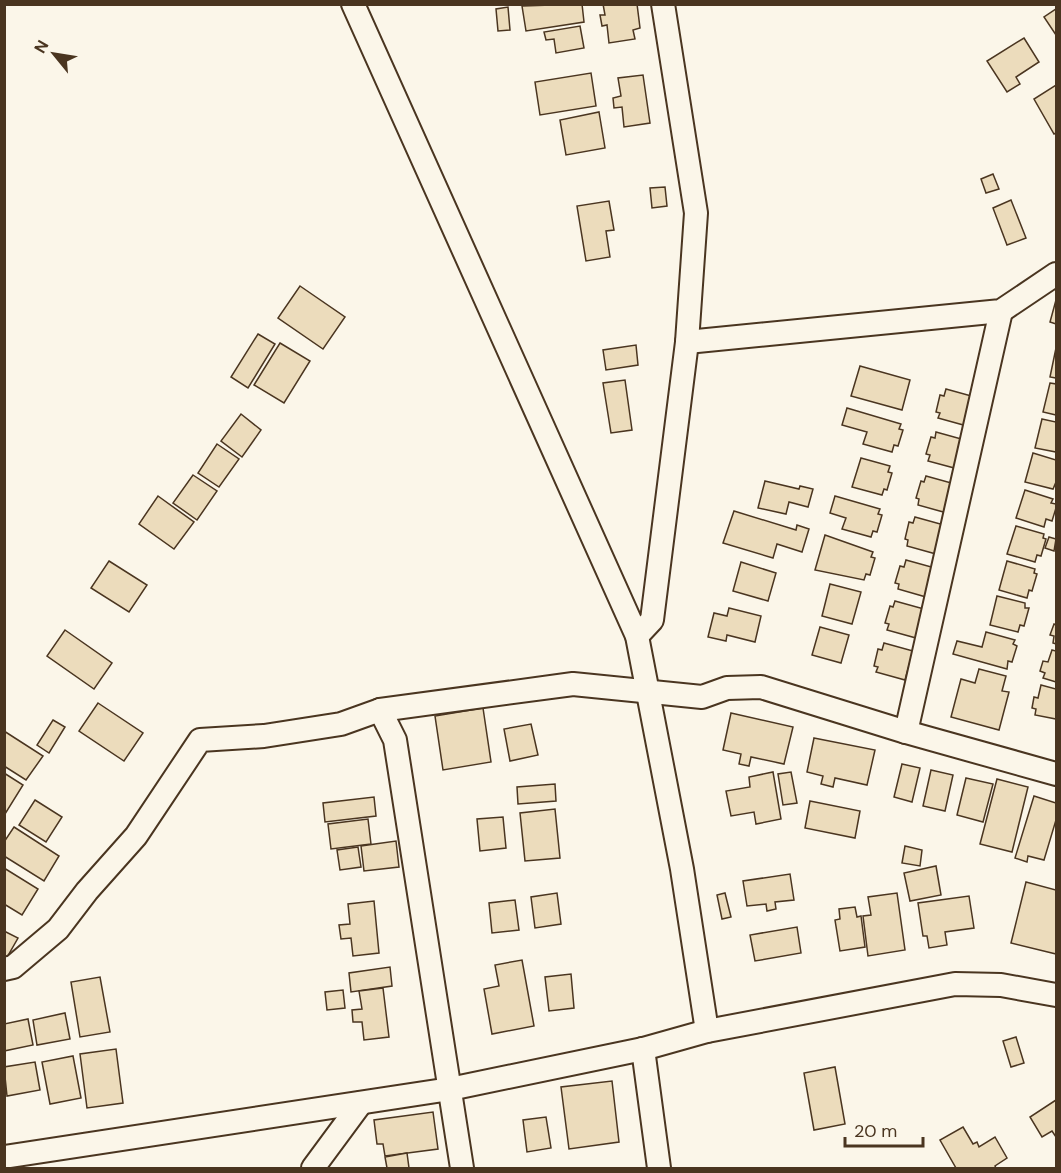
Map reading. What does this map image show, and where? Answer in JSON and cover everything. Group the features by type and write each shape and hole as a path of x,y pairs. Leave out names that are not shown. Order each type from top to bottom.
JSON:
{"street":[{"path":"353,4 637,636 650,693 682,869 707,1030"},
{"path":"637,636 652,620 687,342 696,213 663,4"},
{"path":"687,342 1001,311 1056,274"},
{"path":"906,732 1001,311"},
{"path":"4,969 13,967 58,929 87,891 136,836 200,740 264,736 341,724 380,710 573,684 702,697 727,688 761,687 906,732 1056,772"},
{"path":"380,710 395,740 462,1168"},
{"path":"4,1157 450,1089 643,1050 707,1030 955,984 1001,985 1056,995"},
{"path":"643,1050 659,1168"},
{"path":"313,1168 361,1103"}],"building":[{"path":"582,4 584,22 526,31 522,6"},
{"path":"603,4 637,4 640,28 633,30 635,39 609,43 607,25 602,26 600,15 605,15"},
{"path":"508,7 510,30 498,31 496,9"},
{"path":"1056,9 1056,35 1044,17"},
{"path":"580,26 584,48 556,53 554,39 546,40 544,32"},
{"path":"1024,38 1039,62 1016,77 1020,84 1007,92 987,61"},
{"path":"591,73 596,106 540,115 535,82"},
{"path":"643,75 650,123 624,127 622,107 614,108 613,98 621,96 618,78"},
{"path":"1056,85 1056,133 1054,134 1034,99"},
{"path":"599,112 605,148 566,155 560,120"},
{"path":"993,174 999,189 986,193 981,179"},
{"path":"665,187 667,206 652,208 650,188"},
{"path":"1011,200 1026,238 1007,245 993,208"},
{"path":"609,201 614,230 606,231 610,257 586,261 577,206"},
{"path":"300,286 345,317 323,349 278,318"},
{"path":"1056,300 1056,324 1050,322"},
{"path":"258,334 275,344 248,388 231,377"},
{"path":"280,343 310,361 284,403 254,385"},
{"path":"636,345 638,365 606,370 603,350"},
{"path":"1056,348 1056,378 1050,377"},
{"path":"860,366 910,380 902,410 851,396"},
{"path":"625,380 632,430 611,433 603,383"},
{"path":"1050,383 1056,384 1056,415 1043,412"},
{"path":"946,389 975,397 967,426 938,418 940,413 936,412 940,395 944,396"},
{"path":"847,408 901,424 899,429 903,430 898,446 894,445 892,452 863,444 867,432 842,425"},
{"path":"241,414 261,430 242,457 221,441"},
{"path":"1042,419 1056,422 1056,452 1035,448"},
{"path":"936,432 965,440 958,469 928,461 930,455 926,454 931,437 935,438"},
{"path":"217,444 239,459 219,487 198,473"},
{"path":"1033,453 1056,460 1056,482 1053,489 1025,482"},
{"path":"861,458 890,466 888,472 892,473 887,490 884,489 882,495 852,487"},
{"path":"193,475 217,491 197,520 173,503"},
{"path":"926,476 955,484 947,513 918,505 919,499 916,498 921,481 924,482"},
{"path":"765,481 799,489 800,486 813,489 808,507 789,502 786,514 758,508"},
{"path":"1025,490 1053,499 1051,503 1056,504 1052,521 1046,519 1044,527 1016,518"},
{"path":"158,496 194,522 174,549 139,524"},
{"path":"835,496 880,509 878,514 882,515 877,532 873,531 871,537 842,529 846,518 830,513"},
{"path":"734,511 796,530 797,525 809,529 802,552 777,544 773,558 723,543"},
{"path":"915,517 944,525 936,554 907,546 908,540 905,539 909,522 913,523"},
{"path":"1016,526 1044,534 1043,538 1046,539 1041,556 1037,555 1035,562 1007,554"},
{"path":"825,535 873,552 871,557 875,558 870,575 866,574 864,580 815,570"},
{"path":"1049,537 1056,539 1054,551 1045,548"},
{"path":"906,560 935,568 926,597 898,589 899,584 895,583 900,566 904,567"},
{"path":"109,561 147,585 129,612 91,588"},
{"path":"1007,561 1035,569 1034,573 1037,574 1032,591 1029,590 1027,598 999,590"},
{"path":"741,562 776,573 768,601 733,591"},
{"path":"830,584 861,592 852,624 822,616"},
{"path":"997,596 1025,603 1025,608 1029,608 1024,626 1020,625 1018,632 990,625"},
{"path":"895,601 924,609 916,638 887,630 889,624 885,623 890,606 893,607"},
{"path":"729,608 761,616 755,642 727,635 726,641 708,637 714,613 727,616"},
{"path":"1054,624 1056,625 1056,644 1053,643 1054,636 1050,635"},
{"path":"820,627 849,635 841,663 812,655"},
{"path":"65,630 112,663 94,689 47,656"},
{"path":"986,632 1015,640 1013,644 1017,646 1012,662 1008,661 1007,669 953,654 957,641 982,647"},
{"path":"884,643 913,651 905,680 876,672 878,667 874,666 878,649 882,650"},
{"path":"1052,650 1056,651 1056,682 1043,678 1045,673 1040,671 1043,661 1048,662"},
{"path":"979,669 1006,676 1002,691 1009,692 999,730 951,717 961,679 975,683"},
{"path":"1041,685 1056,689 1056,719 1035,715 1036,709 1032,708 1034,697 1038,698"},
{"path":"98,703 143,733 124,761 79,731"},
{"path":"483,708 491,762 443,770 435,716"},
{"path":"731,713 793,727 784,764 751,757 749,766 739,764 741,754 723,750"},
{"path":"53,720 65,727 49,753 37,745"},
{"path":"531,724 538,755 510,761 504,729"},
{"path":"4,731 43,756 26,780 4,766"},
{"path":"814,738 875,750 867,785 835,778 833,787 821,784 823,776 807,772"},
{"path":"902,764 920,768 912,802 894,797"},
{"path":"931,770 953,775 945,811 923,806"},
{"path":"773,772 781,819 756,824 754,812 731,816 726,791 750,787 749,777"},
{"path":"791,772 797,803 783,805 778,774"},
{"path":"4,773 23,785 5,814 4,814"},
{"path":"966,778 993,784 983,822 957,815"},
{"path":"997,779 1028,787 1012,852 980,844"},
{"path":"555,784 556,801 518,804 517,787"},
{"path":"1034,796 1056,803 1056,820 1044,860 1028,856 1027,862 1015,858"},
{"path":"374,797 376,816 325,822 323,803"},
{"path":"35,800 62,817 46,842 19,825"},
{"path":"810,801 860,811 855,838 805,828"},
{"path":"555,809 560,858 525,861 520,813"},
{"path":"503,817 506,848 480,851 477,819"},
{"path":"368,819 371,844 331,849 328,824"},
{"path":"14,827 59,856 44,881 4,856 4,842"},
{"path":"396,841 399,867 364,871 361,846"},
{"path":"905,846 922,850 920,866 902,863"},
{"path":"358,847 361,867 340,870 337,850"},
{"path":"936,866 941,895 910,901 904,873"},
{"path":"4,868 38,889 22,915 4,904"},
{"path":"790,874 794,900 775,902 776,909 767,911 766,904 747,906 743,881"},
{"path":"1026,882 1056,890 1056,954 1011,943"},
{"path":"557,893 561,924 535,928 531,897"},
{"path":"725,893 731,917 722,919 717,895"},
{"path":"897,893 905,950 868,956 863,916 871,915 868,897"},
{"path":"969,896 974,928 945,932 947,945 929,948 927,936 923,936 918,903"},
{"path":"515,900 519,930 492,933 489,903"},
{"path":"374,901 379,953 353,956 351,938 341,939 339,925 350,924 348,904"},
{"path":"855,907 857,917 861,916 865,947 840,951 835,920 840,919 839,909"},
{"path":"797,927 801,953 755,961 750,935"},
{"path":"4,931 18,938 6,959 4,958"},
{"path":"522,960 534,1026 492,1034 484,989 499,986 495,965"},
{"path":"390,967 392,986 351,992 349,973"},
{"path":"571,974 574,1008 549,1011 545,977"},
{"path":"100,977 110,1032 80,1037 71,982"},
{"path":"383,988 389,1037 364,1040 362,1022 353,1022 352,1010 362,1009 359,991"},
{"path":"343,990 345,1008 327,1010 325,992"},
{"path":"65,1013 70,1039 37,1045 33,1020"},
{"path":"28,1019 33,1045 4,1051 4,1024"},
{"path":"1016,1037 1024,1063 1011,1067 1003,1041"},
{"path":"116,1049 123,1103 87,1108 80,1054"},
{"path":"73,1056 81,1098 50,1104 42,1062"},
{"path":"35,1062 40,1090 7,1096 4,1067"},
{"path":"835,1067 845,1124 814,1130 804,1073"},
{"path":"612,1081 619,1142 569,1149 561,1087"},
{"path":"1056,1100 1056,1137 1052,1131 1042,1137 1030,1117"},
{"path":"433,1112 438,1149 385,1156 383,1144 377,1144 374,1120"},
{"path":"546,1117 551,1148 527,1152 523,1120"},
{"path":"963,1127 973,1144 977,1142 979,1147 995,1137 1007,1158 995,1166 996,1168 956,1168 940,1140"},
{"path":"407,1153 409,1168 387,1168 385,1157"}]}
